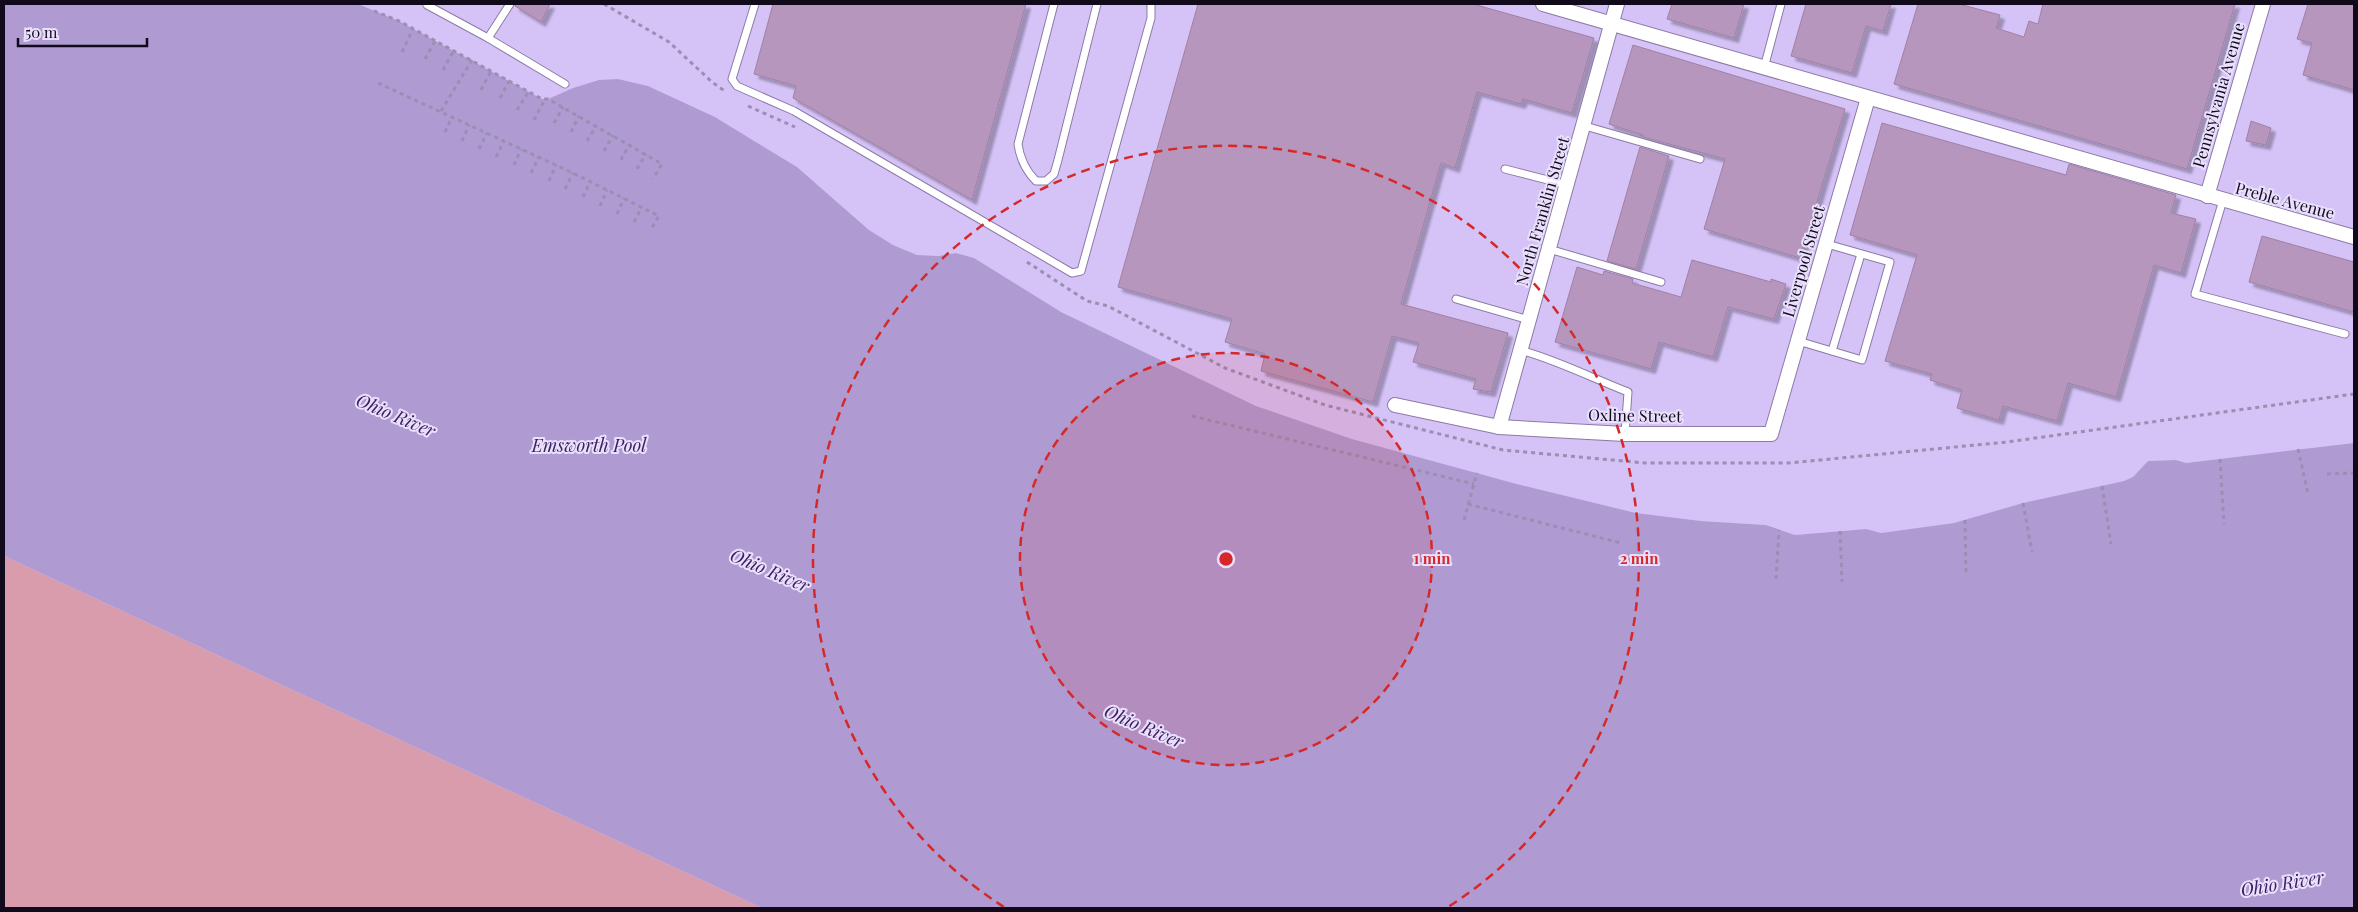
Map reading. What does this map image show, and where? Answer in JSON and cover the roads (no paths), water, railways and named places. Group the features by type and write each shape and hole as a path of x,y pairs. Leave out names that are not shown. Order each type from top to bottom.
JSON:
{"street":[{"name":"Preble Avenue","path":"1543,4 2354,237"},
{"name":"North Franklin Street","path":"1499,427 1585,126 1617,4"},
{"name":"Pennsylvania Avenue","path":"2207,196 2263,4"},
{"name":"Liverpool Street","path":"1771,434 1868,98"},
{"name":"Oxline Street","path":"1395,405 1499,427 1625,434 1771,434"}],"lane":[{"path":"488,38 510,4"},
{"path":"755,4 732,79 737,86 794,111 1072,273 1081,271 1151,18 1151,4"},
{"path":"1054,4 1020,129 1018,144 1020,157 1028,172 1036,181 1046,181 1054,174 1097,4"},
{"path":"1764,68 1781,4"},
{"path":"427,5 488,38 565,84"},
{"path":"1585,126 1700,159"},
{"path":"1505,169 1567,185"},
{"path":"2223,200 2195,294 2345,334"},
{"path":"1798,341 1862,360 1890,262 1827,244"},
{"path":"1549,249 1661,282"},
{"path":"1832,351 1861,254"},
{"path":"1456,299 1529,320"},
{"path":"1520,350 1542,356 1628,392 1625,434"}],"water":[{"name":"Emsworth Pool","path":"4,4 358,4 399,21 542,99 548,99 573,88 599,80 618,79 648,86 715,117 797,167 869,230 893,245 917,255 939,256 956,253 974,258 1061,312 1256,406 1352,439 1513,483 1636,513 1701,521 1766,525 1795,535 1866,529 1881,533 1954,523 2023,503 2124,481 2133,477 2148,461 2176,460 2186,463 2354,443 2354,908 762,908 4,556"}],"water label":[{"name":"Ohio River","path":"396,415"},
{"name":"Ohio River","path":"770,570"},
{"name":"Ohio River","path":"1144,726"},
{"name":"Ohio River","path":"2282,883"}]}
